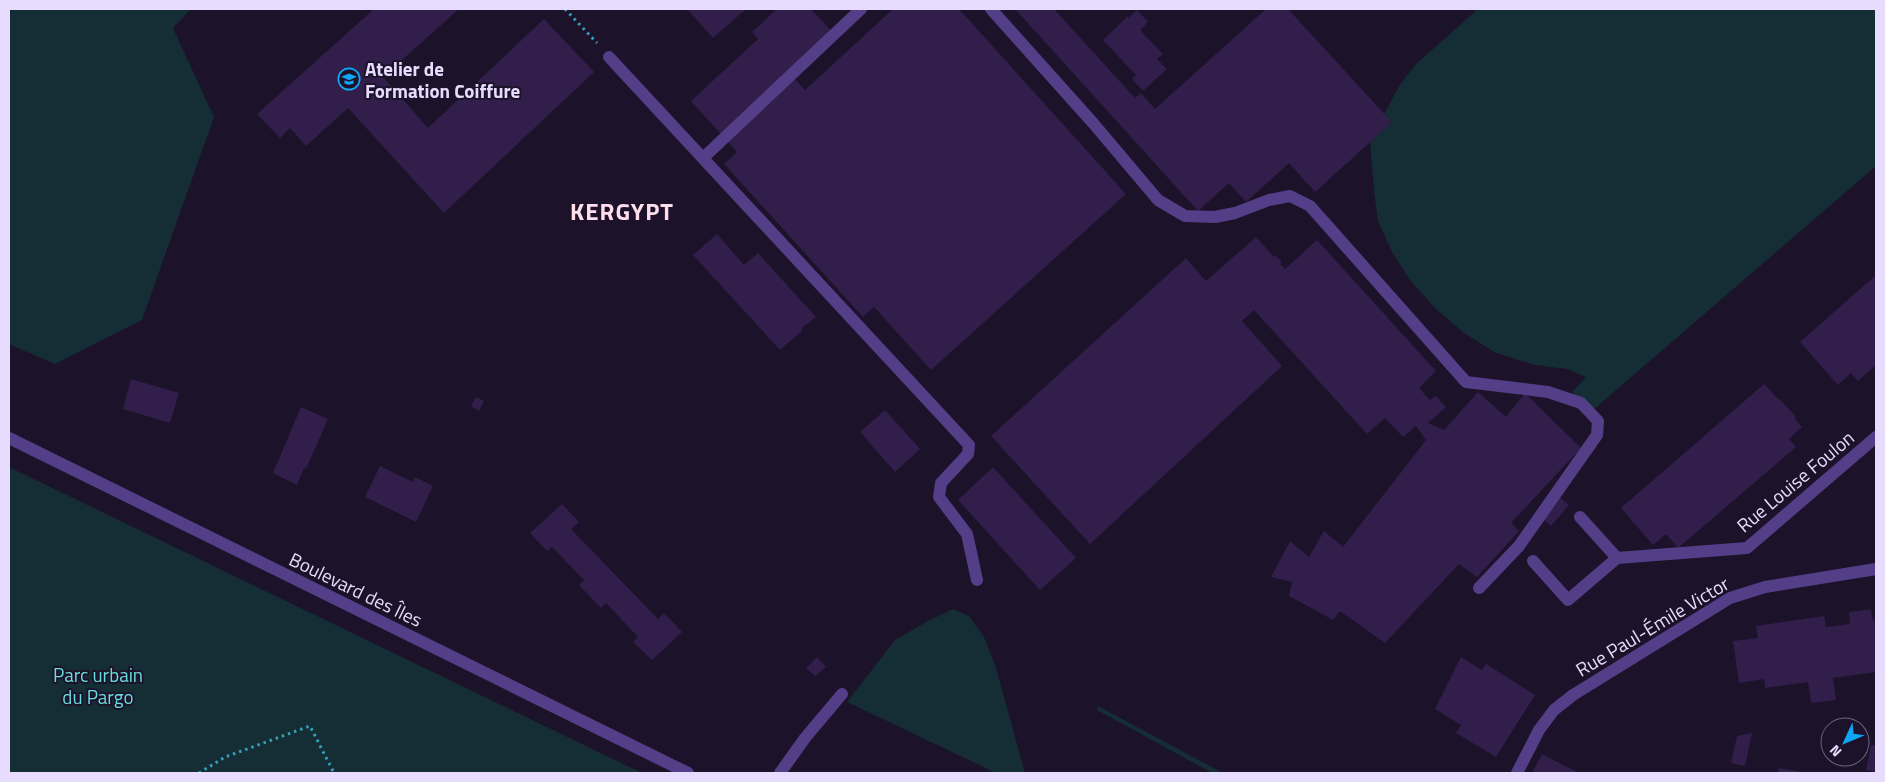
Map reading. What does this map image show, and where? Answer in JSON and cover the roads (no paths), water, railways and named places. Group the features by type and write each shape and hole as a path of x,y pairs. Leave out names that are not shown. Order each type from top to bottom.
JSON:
{"street":[{"path":"703,158 861,9"},
{"path":"991,9 1093,123 1158,200 1185,216 1215,217 1235,213 1269,200 1290,196 1310,206 1466,382 1548,392 1581,403 1598,420 1597,436 1519,546 1479,588"},
{"path":"609,57 969,445 968,454 941,483 939,497 967,534 977,580"},
{"name":"Rue Louise Foulon","path":"1617,558 1747,548 1876,437"},
{"name":"Boulevard des Îles","path":"9,438 688,773"},
{"path":"1533,561 1568,600 1617,558 1580,517"},
{"name":"Rue Paul-Émile Victor","path":"1517,773 1539,730 1554,710 1573,695 1730,598 1765,587 1876,569"},
{"path":"780,773 805,738 842,694"}],"place":[{"name":"Atelier de Formation Coiffure","path":"349,79"}],"district":[{"name":"KERGYPT","path":"622,211"}],"park label":[{"name":"Parc urbain du Pargo","path":"98,685"}]}
